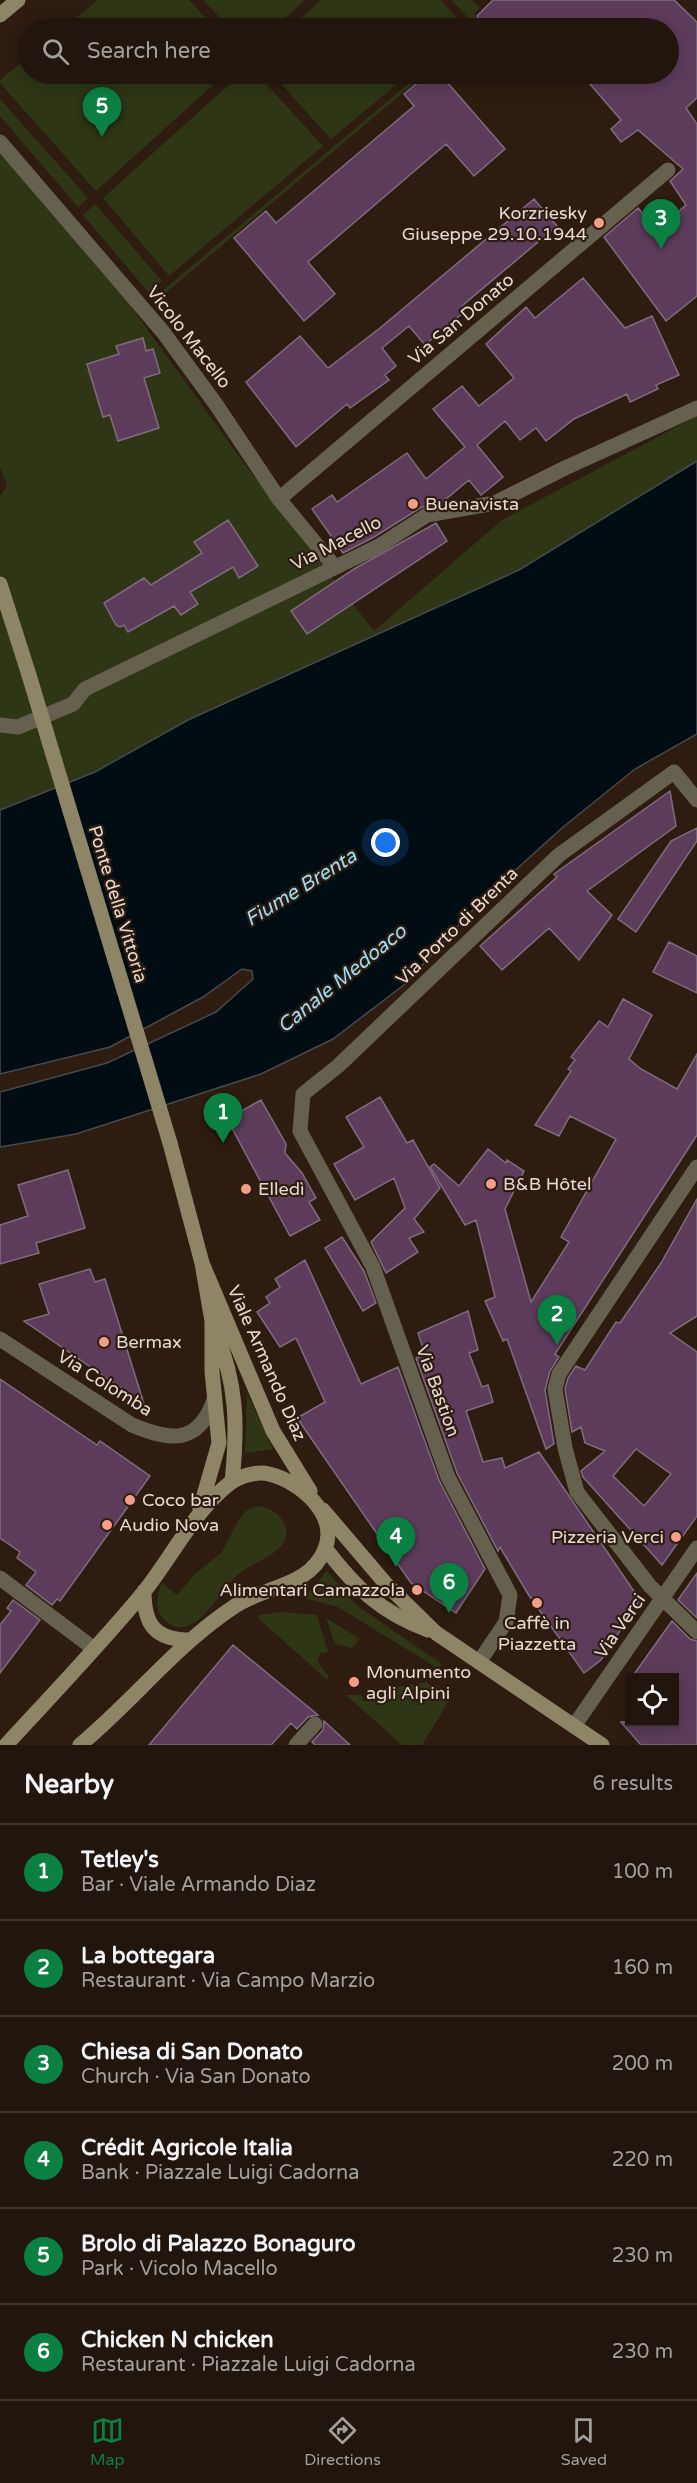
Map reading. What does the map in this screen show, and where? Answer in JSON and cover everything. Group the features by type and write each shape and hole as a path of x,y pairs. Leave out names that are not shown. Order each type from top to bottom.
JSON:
{"main road":[{"path":"0,15 18,0"},
{"name":"Ponte della Vittoria","path":"0,584 170,1143"},
{"name":"Viale Armando Diaz","path":"170,1143 202,1263 212,1321 214,1400 219,1443 209,1484 197,1517"},
{"name":"Viale Armando Diaz","path":"202,1263 273,1431 320,1508"},
{"name":"Viale Armando Diaz","path":"212,1321 227,1361 236,1400 236,1444 232,1482"},
{"path":"6,1745 144,1591 197,1517 232,1482 263,1473 290,1481 320,1508 386,1584 436,1633 602,1745"},
{"path":"80,1745 191,1640 236,1605 255,1595 292,1583 305,1574 325,1548 326,1533 320,1508"},
{"path":"325,1548 360,1591 406,1622 436,1633"},
{"path":"144,1591 146,1619 156,1632 171,1639 191,1640"}],"street":[{"name":"Vicolo Macello","path":"0,142 163,332 215,403 279,499 334,566"},
{"name":"Via San Donato","path":"279,499 668,170"},
{"name":"Via Macello","path":"0,725 18,727 73,704 85,688 379,546 427,515 495,503 565,468 697,408"},
{"name":"Via Porto di Brenta","path":"300,1131 303,1094 338,1066 559,855 674,772 697,800"},
{"name":"Via Bastion","path":"300,1131 373,1267 448,1477 510,1595 506,1622 479,1662"},
{"path":"697,1167 559,1374 555,1389 565,1448 578,1492 663,1598 697,1632"},
{"name":"Via Colomba","path":"0,1339 132,1425 155,1435 179,1438 196,1430 208,1417 214,1400"},
{"name":"Via Verci","path":"574,1726 697,1548"},
{"path":"2,1583 93,1648"},
{"path":"296,1745 315,1724"}],"green space":[{"path":"98,0 189,0 206,18 76,18"},
{"path":"203,0 305,0 285,18 220,18"},
{"path":"321,0 441,0 457,18 301,18"},
{"path":"452,0 472,0 480,8 474,14 477,18 468,18"},
{"path":"18,65 18,84 214,84 96,191 0,83 0,80"},
{"path":"230,84 266,84 323,146 169,276 103,198"},
{"path":"281,84 397,84 331,139"},
{"path":"408,84 413,84 156,301 154,298"},
{"path":"0,99 88,198 78,207 0,116"},
{"path":"0,153 129,304 246,466 374,631 502,520 697,416 697,461 519,570 188,720 95,772 0,810 0,496 7,486 0,467"},
{"path":"95,204 162,281 149,293 83,215"},
{"path":"247,1393 273,1449 245,1453"},
{"path":"257,1506 272,1510 283,1521 287,1531 280,1547 236,1576 205,1614 195,1622 186,1627 175,1627 165,1620 157,1607 162,1583 177,1595 194,1575 222,1552 238,1521 246,1511"},
{"path":"327,1571 356,1605 442,1664 439,1669 338,1607 300,1597 309,1592"},
{"path":"280,1612 317,1615 328,1652 320,1653 317,1661 329,1677 326,1679 258,1618 260,1615"},
{"path":"326,1618 360,1639 352,1648 335,1644"},
{"path":"426,1682 450,1699 422,1745 402,1745 346,1695 361,1695 364,1701 368,1701 373,1696 372,1692"}],"water":[{"path":"697,461 697,734 635,769 562,828 481,901 405,984 333,1039 261,1074 76,1134 0,1147 0,1092 107,1063 216,1012 253,979 252,971 242,969 203,997 110,1047 0,1074 0,810 95,772 188,720 519,570"}],"building":[{"path":"493,0 674,0 697,22 697,98 686,108 697,124 697,296 666,321 604,237 638,208 657,230 686,205 670,181 683,169 638,130 621,142 611,129 621,120 590,84 679,84 679,18 479,18 477,16"},
{"path":"416,84 449,84 505,149 474,176 446,144 308,262 335,294 304,321 234,238 266,211 276,223 414,106 404,94"},
{"path":"534,199 557,226 462,306 465,311 425,345 409,326 382,348 396,366 385,375 389,380 350,408 347,404 296,447 246,382 300,336 328,368 380,328"},
{"path":"583,278 625,328 652,316 679,375 656,385 658,389 630,402 627,394 574,419 546,441 536,428 520,440 505,421 477,445 503,477 496,483 481,495 469,480 441,503 422,507 343,553 312,509 332,495 337,502 407,453 426,479 465,447 433,409 462,386 479,406 514,378 486,344 526,307 535,318"},
{"path":"143,338 146,351 153,349 160,373 144,378 159,428 118,441 110,415 103,417 87,364 119,354 116,346"},
{"path":"228,520 258,566 239,578 233,567 190,592 198,604 181,615 174,606 128,632 124,625 120,627 116,625 104,603 144,578 151,585 202,553 194,542"},
{"path":"436,523 447,541 307,634 291,611 354,569"},
{"path":"670,791 676,826 587,891 612,915 579,960 549,928 502,970 480,946 557,877 554,874"},
{"path":"697,828 697,841 636,932 618,919 671,841"},
{"path":"669,942 697,956 697,993 653,972"},
{"path":"623,999 652,1015 629,1059 641,1069 677,1089 697,1054 697,1135 555,1354 559,1357 550,1371 545,1390 554,1444 546,1449 507,1339 503,1341 485,1301 495,1297 476,1220 465,1225 430,1167 434,1164 459,1186 488,1149 506,1163 507,1160 524,1171 505,1209 531,1302 569,1242 561,1237 616,1139 570,1116 559,1136 535,1125 571,1071 568,1069 575,1060 571,1057 599,1021 608,1027"},
{"path":"380,1097 407,1143 413,1140 440,1188 414,1219 424,1232 409,1238 418,1252 386,1273 371,1242 405,1208 394,1178 355,1200 334,1164 364,1147 346,1117"},
{"path":"261,1100 286,1144 285,1153 302,1173 316,1198 309,1202 320,1220 290,1236 227,1119"},
{"path":"68,1170 85,1228 36,1243 39,1253 0,1264 0,1225 28,1216 18,1185"},
{"path":"697,1199 697,1316 670,1333 697,1352 697,1516 662,1565 583,1477 581,1471 605,1451 585,1443 581,1427 572,1432 565,1389 568,1378 576,1366 585,1370 616,1322 620,1323 661,1263","holes":["636,1449 671,1474 644,1506 613,1476"]},
{"path":"342,1237 364,1271 376,1303 363,1311 325,1248"},
{"path":"305,1260 361,1384 398,1367 439,1480 485,1569 456,1613 411,1583 297,1418 325,1402 296,1338 280,1347 257,1312 270,1303 266,1297 280,1287 275,1279"},
{"path":"90,1269 95,1282 105,1279 144,1404 24,1321 49,1314 39,1284"},
{"path":"468,1311 478,1350 469,1353 482,1387 488,1385 493,1402 466,1411 483,1462 502,1458 505,1468 539,1452 640,1600 601,1660 584,1673 528,1594 500,1547 498,1551 457,1473 416,1358 425,1354 418,1333"},
{"path":"0,1379 97,1445 100,1441 150,1476 60,1601 57,1599 52,1605 26,1585 36,1572 17,1558 20,1552 0,1538"},
{"path":"697,1573 697,1618 678,1600"},
{"path":"13,1600 40,1620 0,1673 0,1625 11,1611 7,1608"},
{"path":"672,1621 690,1639 697,1641 697,1745 641,1745 625,1727 679,1727 679,1673 635,1673"},
{"path":"233,1645 318,1715 308,1717 297,1729 291,1723 271,1745 149,1745"},
{"path":"324,1721 350,1745 315,1745 312,1742 323,1730"}],"place":[{"name":"Brolo di Palazzo Bonaguro","path":"102,137"},
{"name":"Korzriesky Giuseppe 29.10.1944","path":"599,223"},
{"name":"Chiesa di San Donato","path":"661,249"},
{"name":"Buenavista","path":"413,504"},
{"name":"Tetley's","path":"223,1143"},
{"name":"B&B Hôtel","path":"491,1184"},
{"name":"Elledì","path":"246,1189"},
{"name":"Bermax","path":"104,1342"},
{"name":"La bottegara","path":"557,1345"},
{"name":"Coco bar","path":"130,1500"},
{"name":"Audio Nova","path":"107,1525"},
{"name":"Pizzeria Verci","path":"676,1537"},
{"name":"Crédit Agricole Italia","path":"396,1567"},
{"name":"Alimentari Camazzola","path":"417,1590"},
{"name":"Caffè in Piazzetta","path":"537,1603"},
{"name":"Chicken N chicken","path":"449,1613"},
{"name":"Monumento agli Alpini","path":"354,1682"}],"water label":[{"name":"Fiume Brenta","path":"301,888"},
{"name":"Canale Medoaco","path":"342,979"}]}
